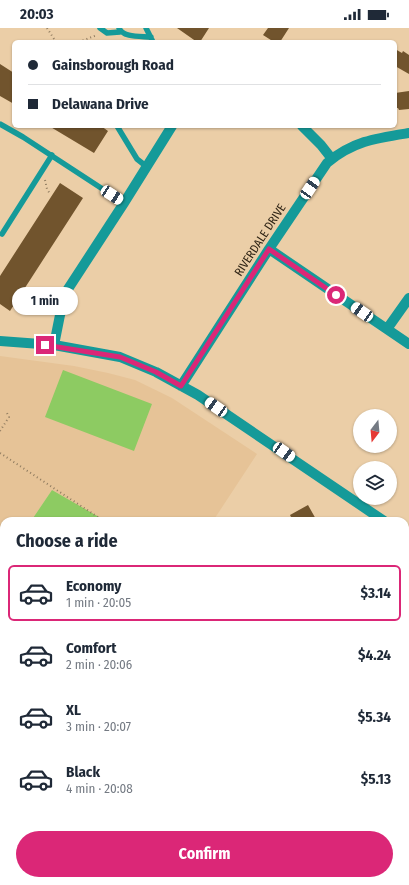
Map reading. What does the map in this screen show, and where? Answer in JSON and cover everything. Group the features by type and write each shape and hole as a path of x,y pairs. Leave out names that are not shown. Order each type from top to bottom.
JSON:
{"street":[{"path":"54,346 60,315 68,289 171,128"},
{"path":"304,128 321,145 332,160"},
{"name":"RIVERDALE DRIVE","path":"181,386 269,249 327,163 362,142 381,137 409,133"},
{"path":"269,249 409,344"},
{"path":"387,329 409,298"},
{"path":"0,341 54,346 120,357 156,372 198,395 378,517"}],"lane":[{"path":"100,28 107,34 119,30 126,34 152,40"},
{"path":"146,28 152,40"},
{"path":"0,124 124,203"},
{"path":"118,128 135,156 147,166"},
{"path":"2,234 52,156"}],"path":[{"path":"47,28 55,40"},
{"path":"84,40 105,32"},
{"path":"41,173 45,181 46,189 50,194"},
{"path":"0,432 8,417 6,411"},
{"path":"0,453 98,517"}],"shaded area":[{"path":"0,356 74,366 135,380 172,398 257,454 216,517 99,517 52,490 34,517 0,517"}],"green space":[{"path":"63,370 152,404 134,451 45,417"},
{"path":"52,490 99,517 34,517"}],"building":[{"path":"177,28 209,28 201,40 194,40"},
{"path":"268,28 289,28 281,40 271,40 263,35"},
{"path":"397,50 402,53 403,51 409,55 409,74 397,67"},
{"path":"0,64 12,72 12,103 0,96"},
{"path":"409,91 409,109 399,110 397,108 397,93"},
{"path":"52,128 104,128 108,131 94,153"},
{"path":"60,183 83,198 10,311 0,304 0,276"},
{"path":"308,505 315,517 291,517 290,515"}],"route":[{"path":"45,345 120,357 156,372 181,386 269,249 336,295"}]}
